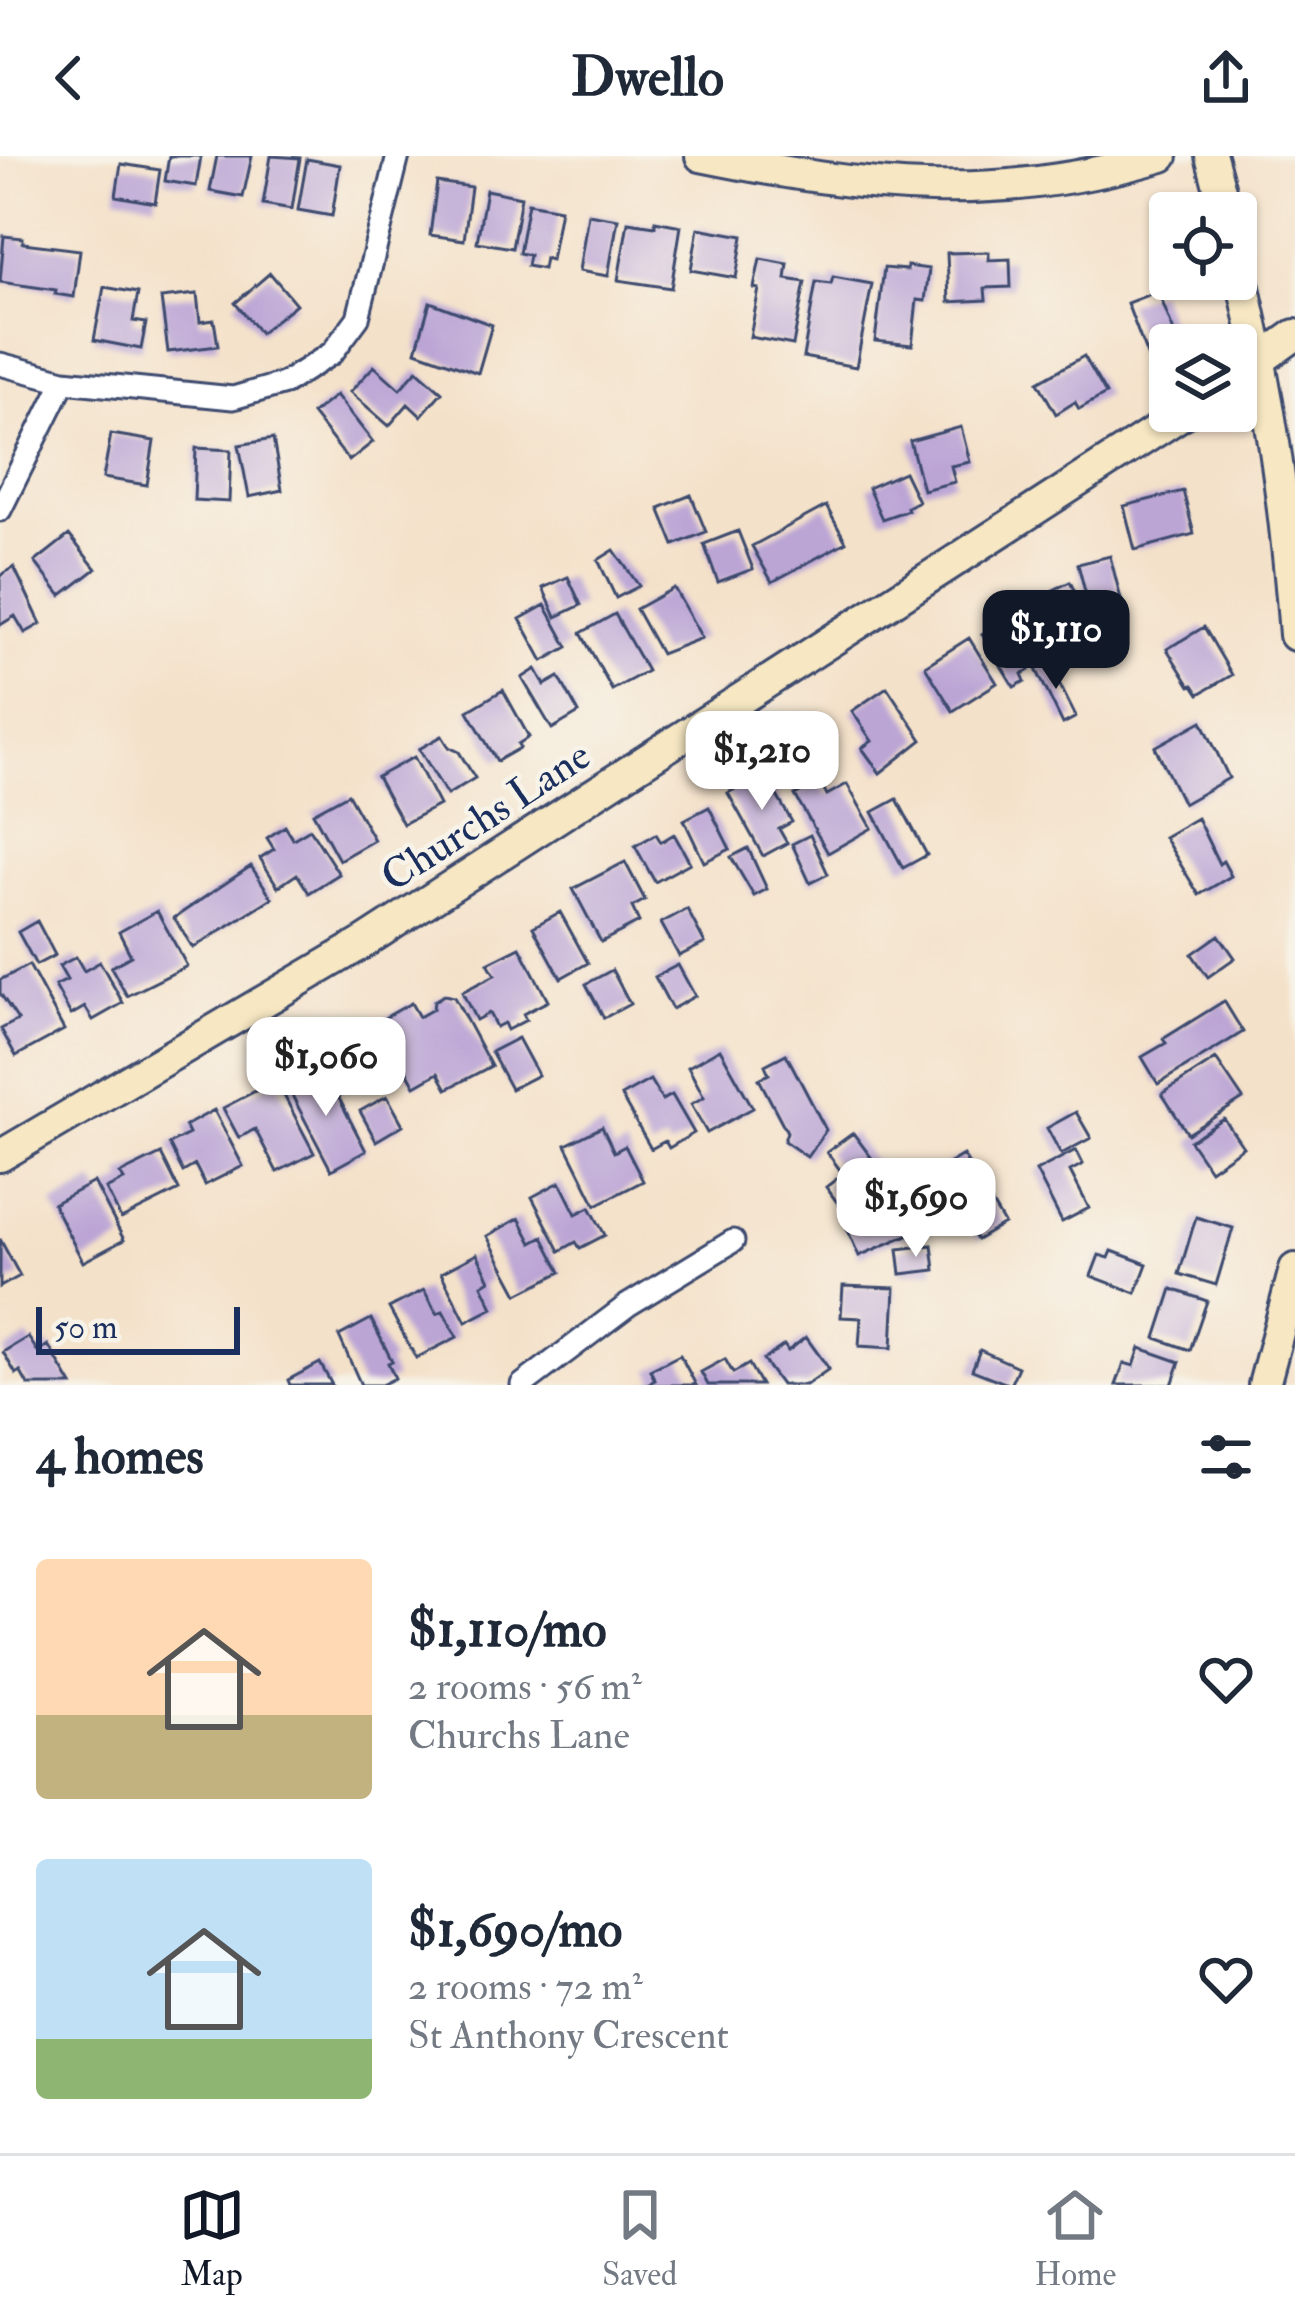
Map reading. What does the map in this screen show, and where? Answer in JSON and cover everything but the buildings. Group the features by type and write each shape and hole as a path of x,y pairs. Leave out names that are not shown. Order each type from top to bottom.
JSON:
{"street":[{"path":"0,364 64,381 233,398 285,382 332,353 358,318 398,156"},
{"path":"701,156 817,180 899,188 1001,188 1101,174 1162,156"},
{"path":"1211,156 1220,192"},
{"path":"1247,300 1262,358 1285,508 1295,635"},
{"path":"1257,362 1295,335"},
{"path":"0,510 64,381"},
{"name":"Churchs Lane","path":"0,1156 363,943 1154,432"},
{"path":"522,1385 628,1305 733,1241"},
{"path":"1264,1385 1295,1269"}]}
